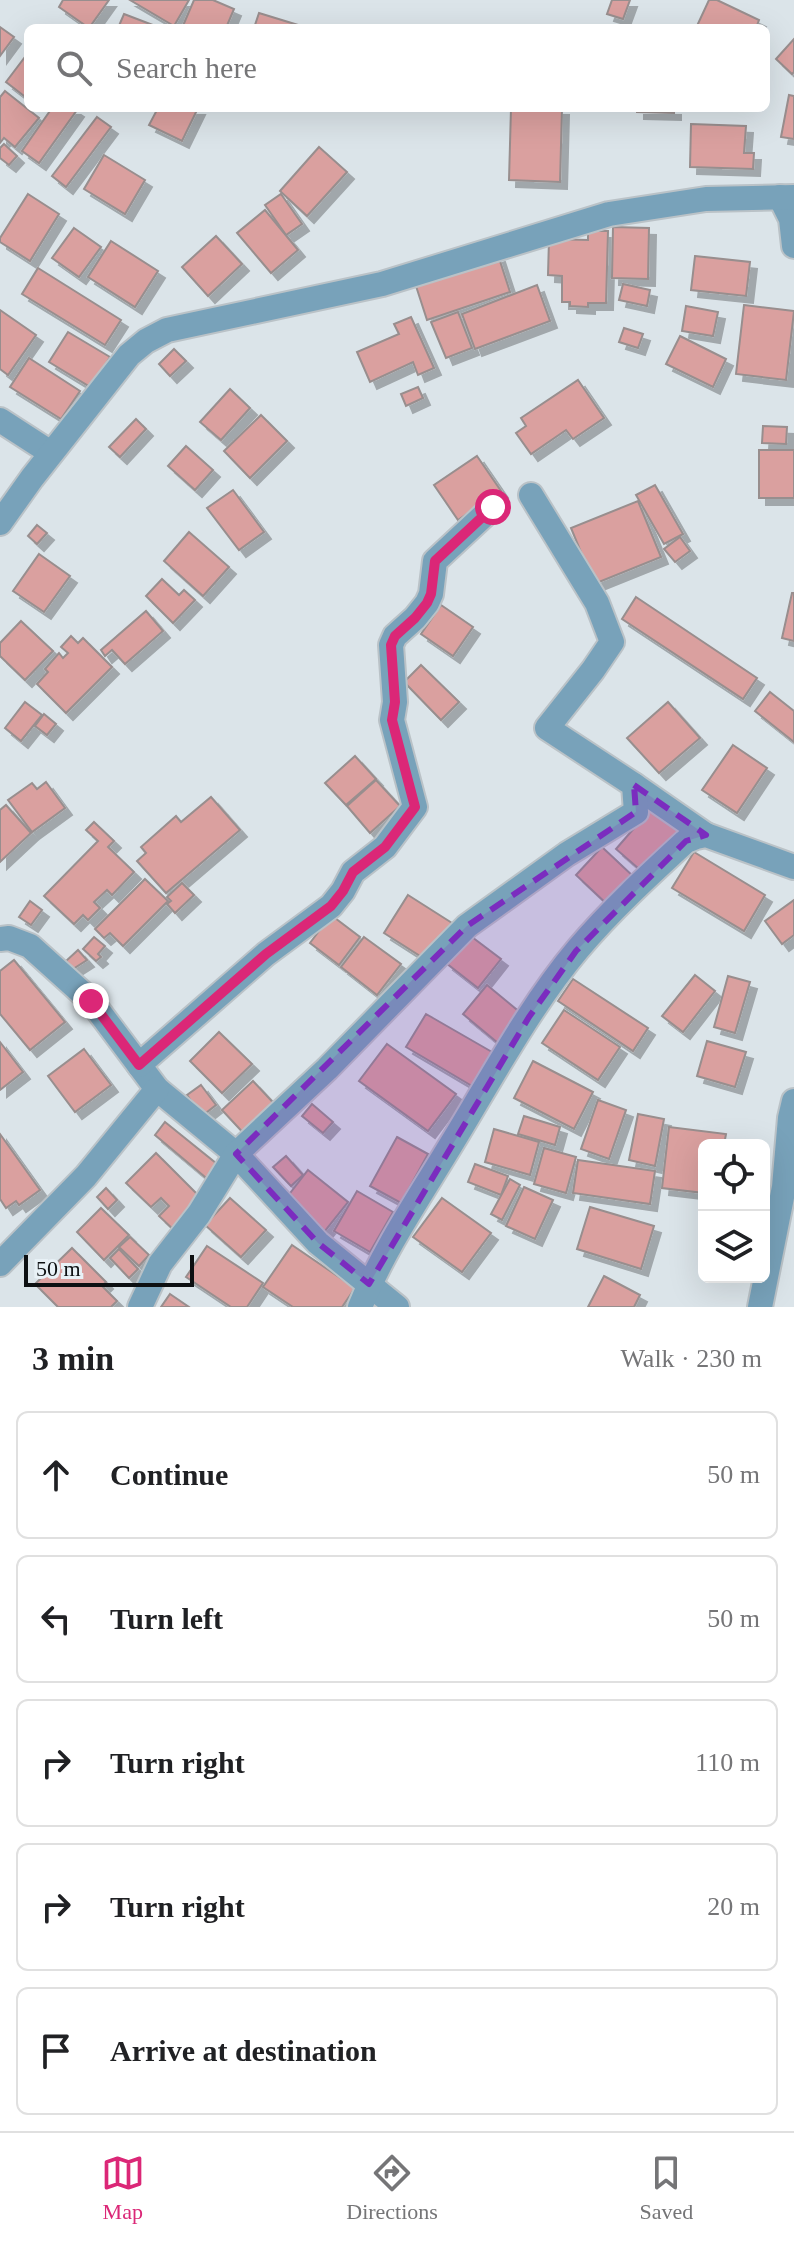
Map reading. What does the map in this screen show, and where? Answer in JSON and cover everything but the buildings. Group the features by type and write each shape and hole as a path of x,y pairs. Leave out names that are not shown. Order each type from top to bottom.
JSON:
{"street":[{"path":"0,523 129,355 167,330 382,284 609,214 706,199 787,197 794,246"},
{"path":"0,420 51,453"},
{"path":"531,495 597,603 612,642 547,728 706,835 794,867"},
{"path":"139,1065 266,954 331,906 353,872 385,847 415,807 392,720 395,702 391,645 395,636 427,603 435,561 493,507"},
{"path":"140,1307 160,1264 199,1214 236,1154 327,1069 467,926 567,854 636,812 634,785"},
{"path":"365,1296 423,1190 529,1017 576,951 622,900 686,841 706,835"},
{"path":"0,939 9,938 30,946 91,1001 157,1089 236,1154 365,1296 397,1307"},
{"path":"0,1264 86,1176 157,1089"},
{"path":"760,1307 784,1187 794,1101"}],"highlighted area":[{"path":"634,785 706,835 686,841 576,951 529,1017 369,1284 318,1243 236,1154 467,926 636,812"}],"route":[{"path":"91,1001 139,1065 266,954 331,906 353,872 385,847 415,807 392,720 395,702 390,652 392,640 427,603 435,561 493,507"}]}
